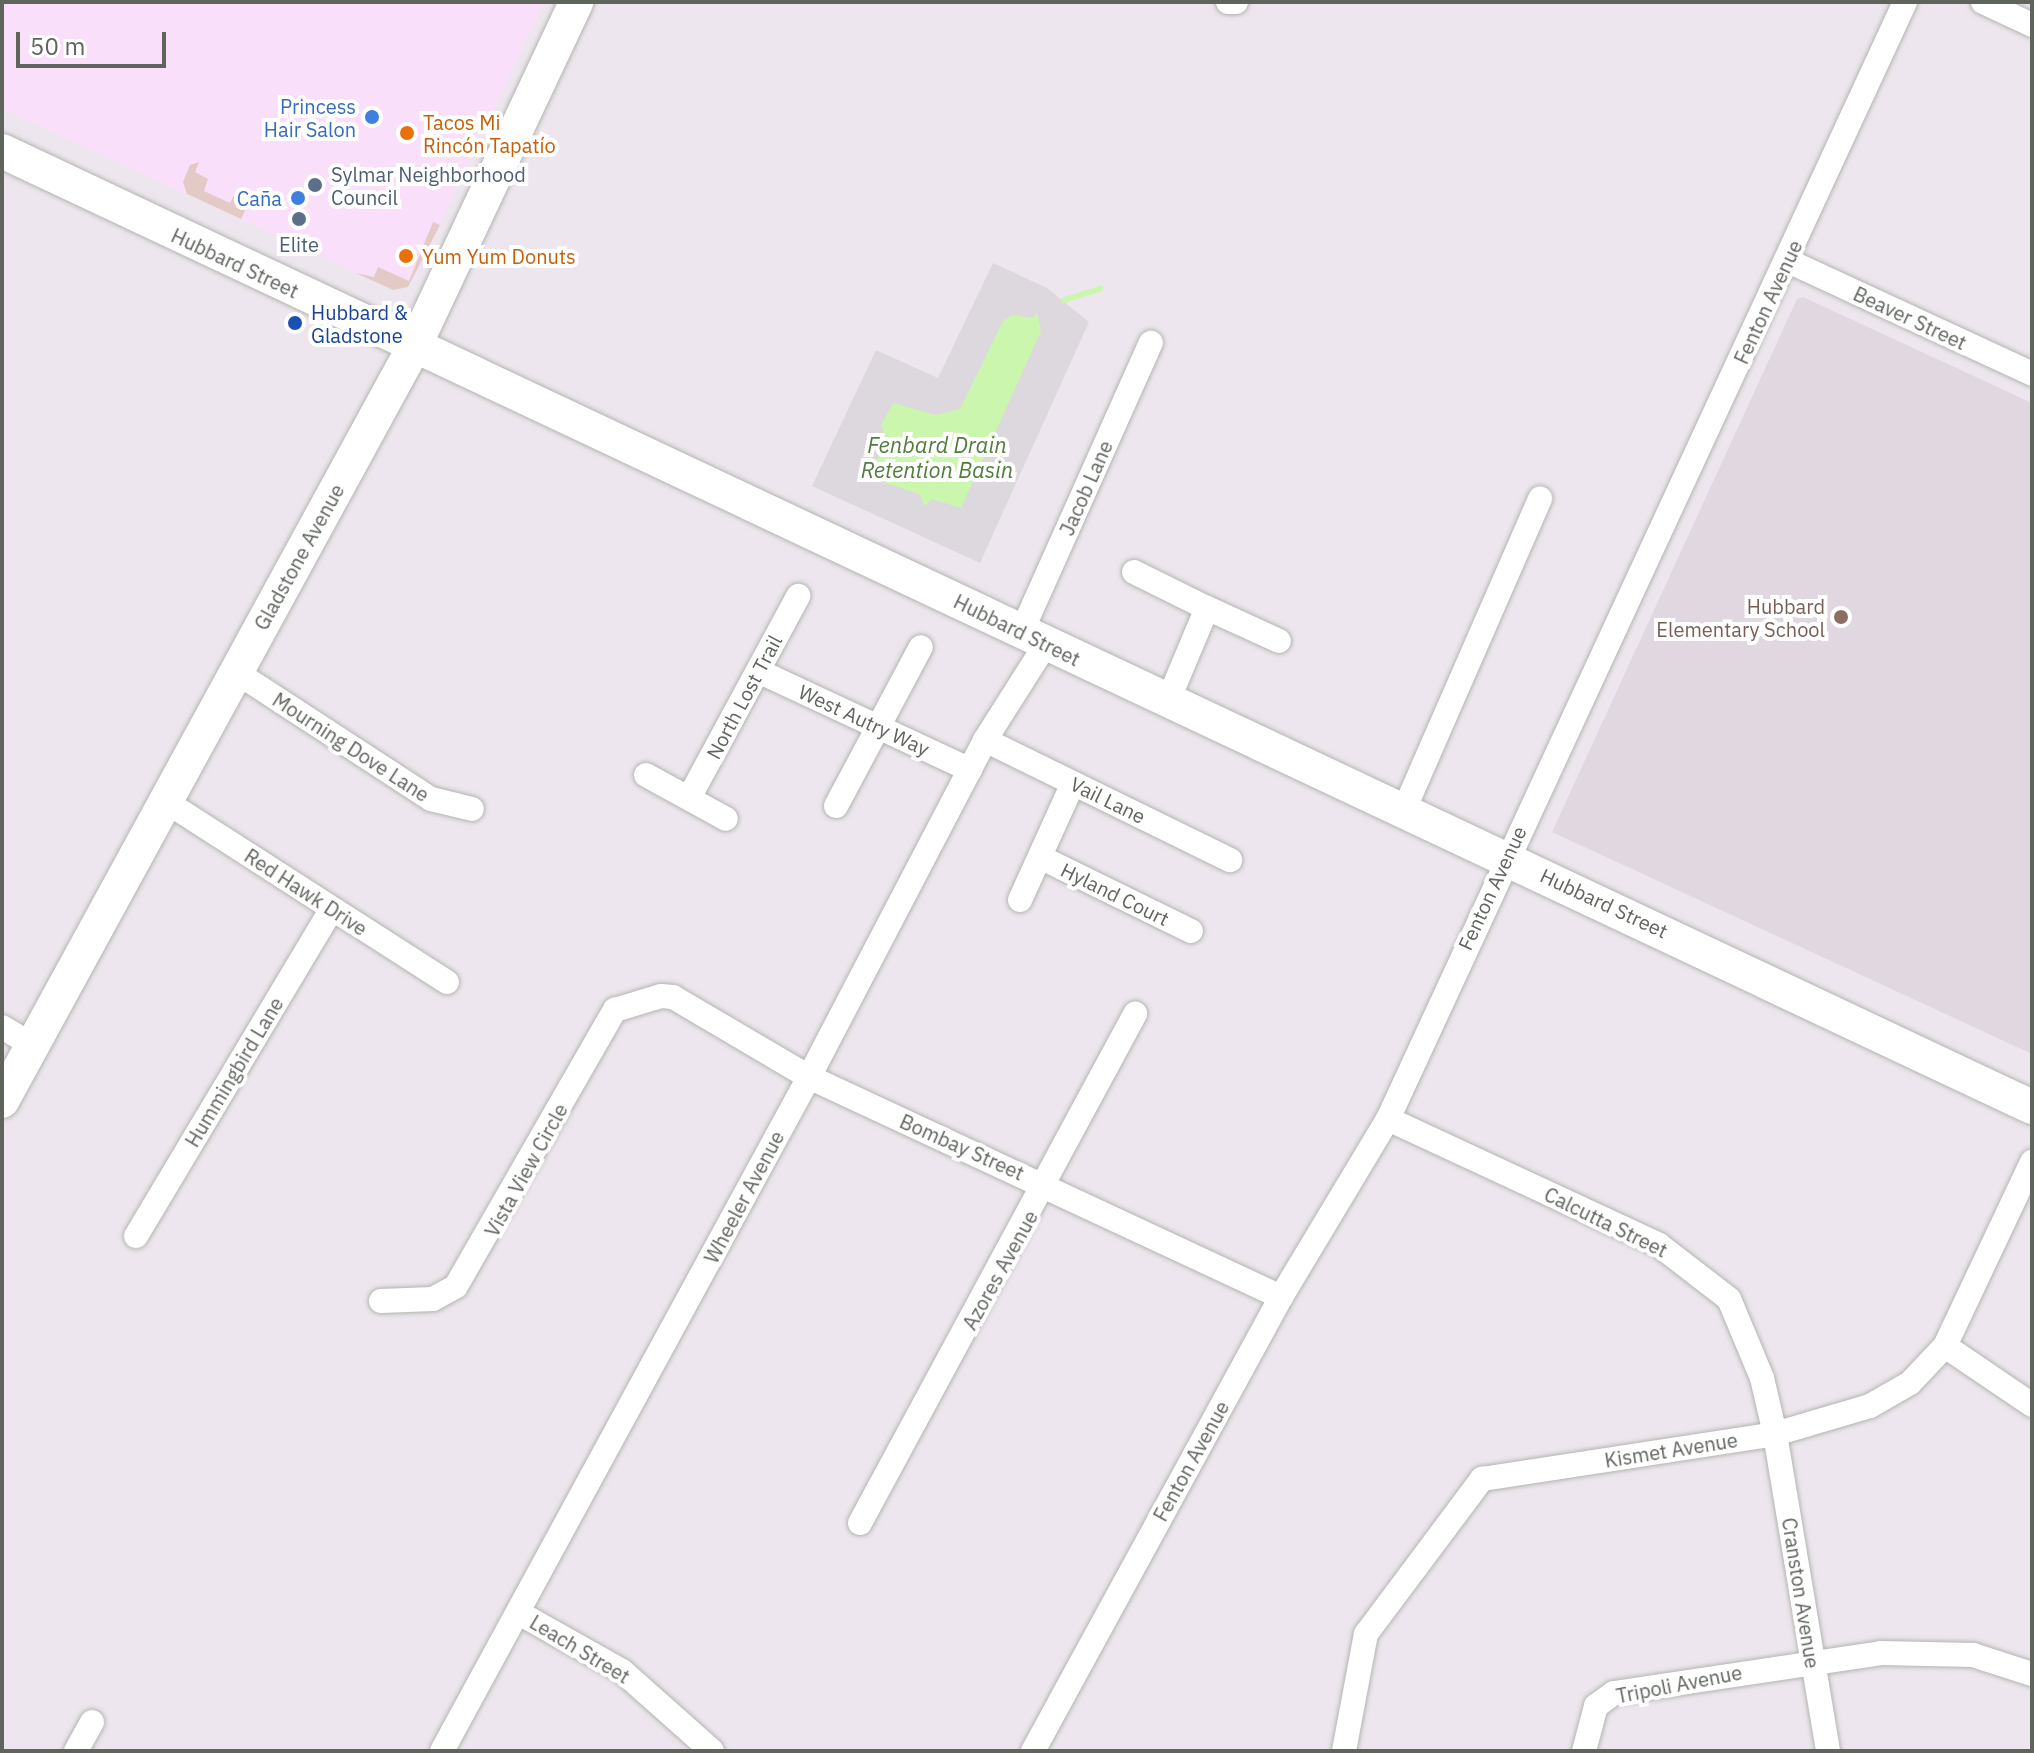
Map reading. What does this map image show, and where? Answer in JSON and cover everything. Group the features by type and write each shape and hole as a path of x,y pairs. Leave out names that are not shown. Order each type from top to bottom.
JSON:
{"main road":[{"name":"Gladstone Avenue","path":"2,1101 414,347 576,2"},
{"name":"Hubbard Street","path":"2,151 414,347 815,530 1033,639 1506,857 2032,1107"}],"street":[{"name":"Fenton Avenue","path":"1033,1751 1281,1297 1388,1119 1506,857 1788,261 1905,2"},
{"path":"1983,2 2032,25"},
{"name":"Beaver Street","path":"1788,261 2032,374"},
{"name":"Jacob Lane","path":"1033,639 1151,343"},
{"path":"1404,810 1540,498"},
{"path":"1134,572 1279,641"},
{"name":"North Lost Trail","path":"689,798 798,596"},
{"path":"1168,701 1207,608"},
{"name":"Wheeler Avenue","path":"442,1751 809,1077 970,770 1033,639"},
{"path":"836,806 921,647"},
{"name":"West Autry Way","path":"758,671 970,770"},
{"name":"Mourning Dove Lane","path":"236,672 431,799 472,809"},
{"name":"Vail Lane","path":"985,740 1230,860"},
{"path":"646,775 726,819"},
{"path":"1020,900 1073,783"},
{"name":"Red Hawk Drive","path":"165,801 447,982"},
{"name":"Hyland Court","path":"1040,857 1191,931"},
{"name":"Hummingbird Lane","path":"136,1236 332,909"},
{"name":"Bombay Street","path":"646,998 673,997 809,1077 1281,1297"},
{"name":"Vista View Circle","path":"381,1301 433,1299 463,1279 615,1010 646,998"},
{"name":"Azores Avenue","path":"860,1523 1047,1186 1135,1014"},
{"path":"2,1027 32,1045"},
{"name":"Calcutta Street","path":"1388,1119 1659,1245 1697,1270 1729,1299 1739,1319 1762,1378 1775,1434"},
{"name":"Kismet Avenue","path":"1344,1751 1366,1634 1482,1479 1775,1434 1870,1406 1910,1383 1945,1346 2032,1162"},
{"path":"1945,1346 2032,1405"},
{"name":"Cranston Avenue","path":"1775,1434 1828,1751"},
{"name":"Leach Street","path":"519,1613 622,1671 712,1751"},
{"path":"1812,1661 1881,1653 1973,1655 2032,1674"},
{"name":"Tripoli Avenue","path":"1584,1751 1596,1706 1614,1693 1812,1661"},
{"path":"76,1751 92,1722"}],"shaded area":[{"path":"2,2 544,2 414,280 393,290 2,109"},
{"path":"199,162 195,172 208,179 204,191 230,203 236,192 251,198 241,219 187,194 183,182 190,165"},
{"path":"433,222 440,225 408,287 393,290 356,273 374,277 378,267 409,281"},
{"path":"993,263 1047,288 1089,322 980,563 812,486 876,350 938,378"},
{"name":"Hubbard Elementary School","path":"1803,297 2032,403 2032,1054 1552,832 1797,299"}],"water":[{"name":"Fenbard Drain Retention Basin","path":"1037,312 1041,331 961,508 932,499 925,506 919,494 868,477 887,440 881,425 893,403 936,415 960,409 1003,321 1013,315 1033,318"}],"waterway":[{"path":"1064,300 1100,289"}],"place":[{"name":"Princess Hair Salon","path":"372,117"},
{"name":"Tacos Mi Rincón Tapatío","path":"407,133"},
{"name":"Sylmar Neighborhood Council","path":"315,185"},
{"name":"Caña","path":"298,198"},
{"name":"Elite","path":"299,219"},
{"name":"Yum Yum Donuts","path":"406,256"},
{"name":"Hubbard & Gladstone","path":"295,323"},
{"name":"Hubbard Elementary School","path":"1841,617"}]}
